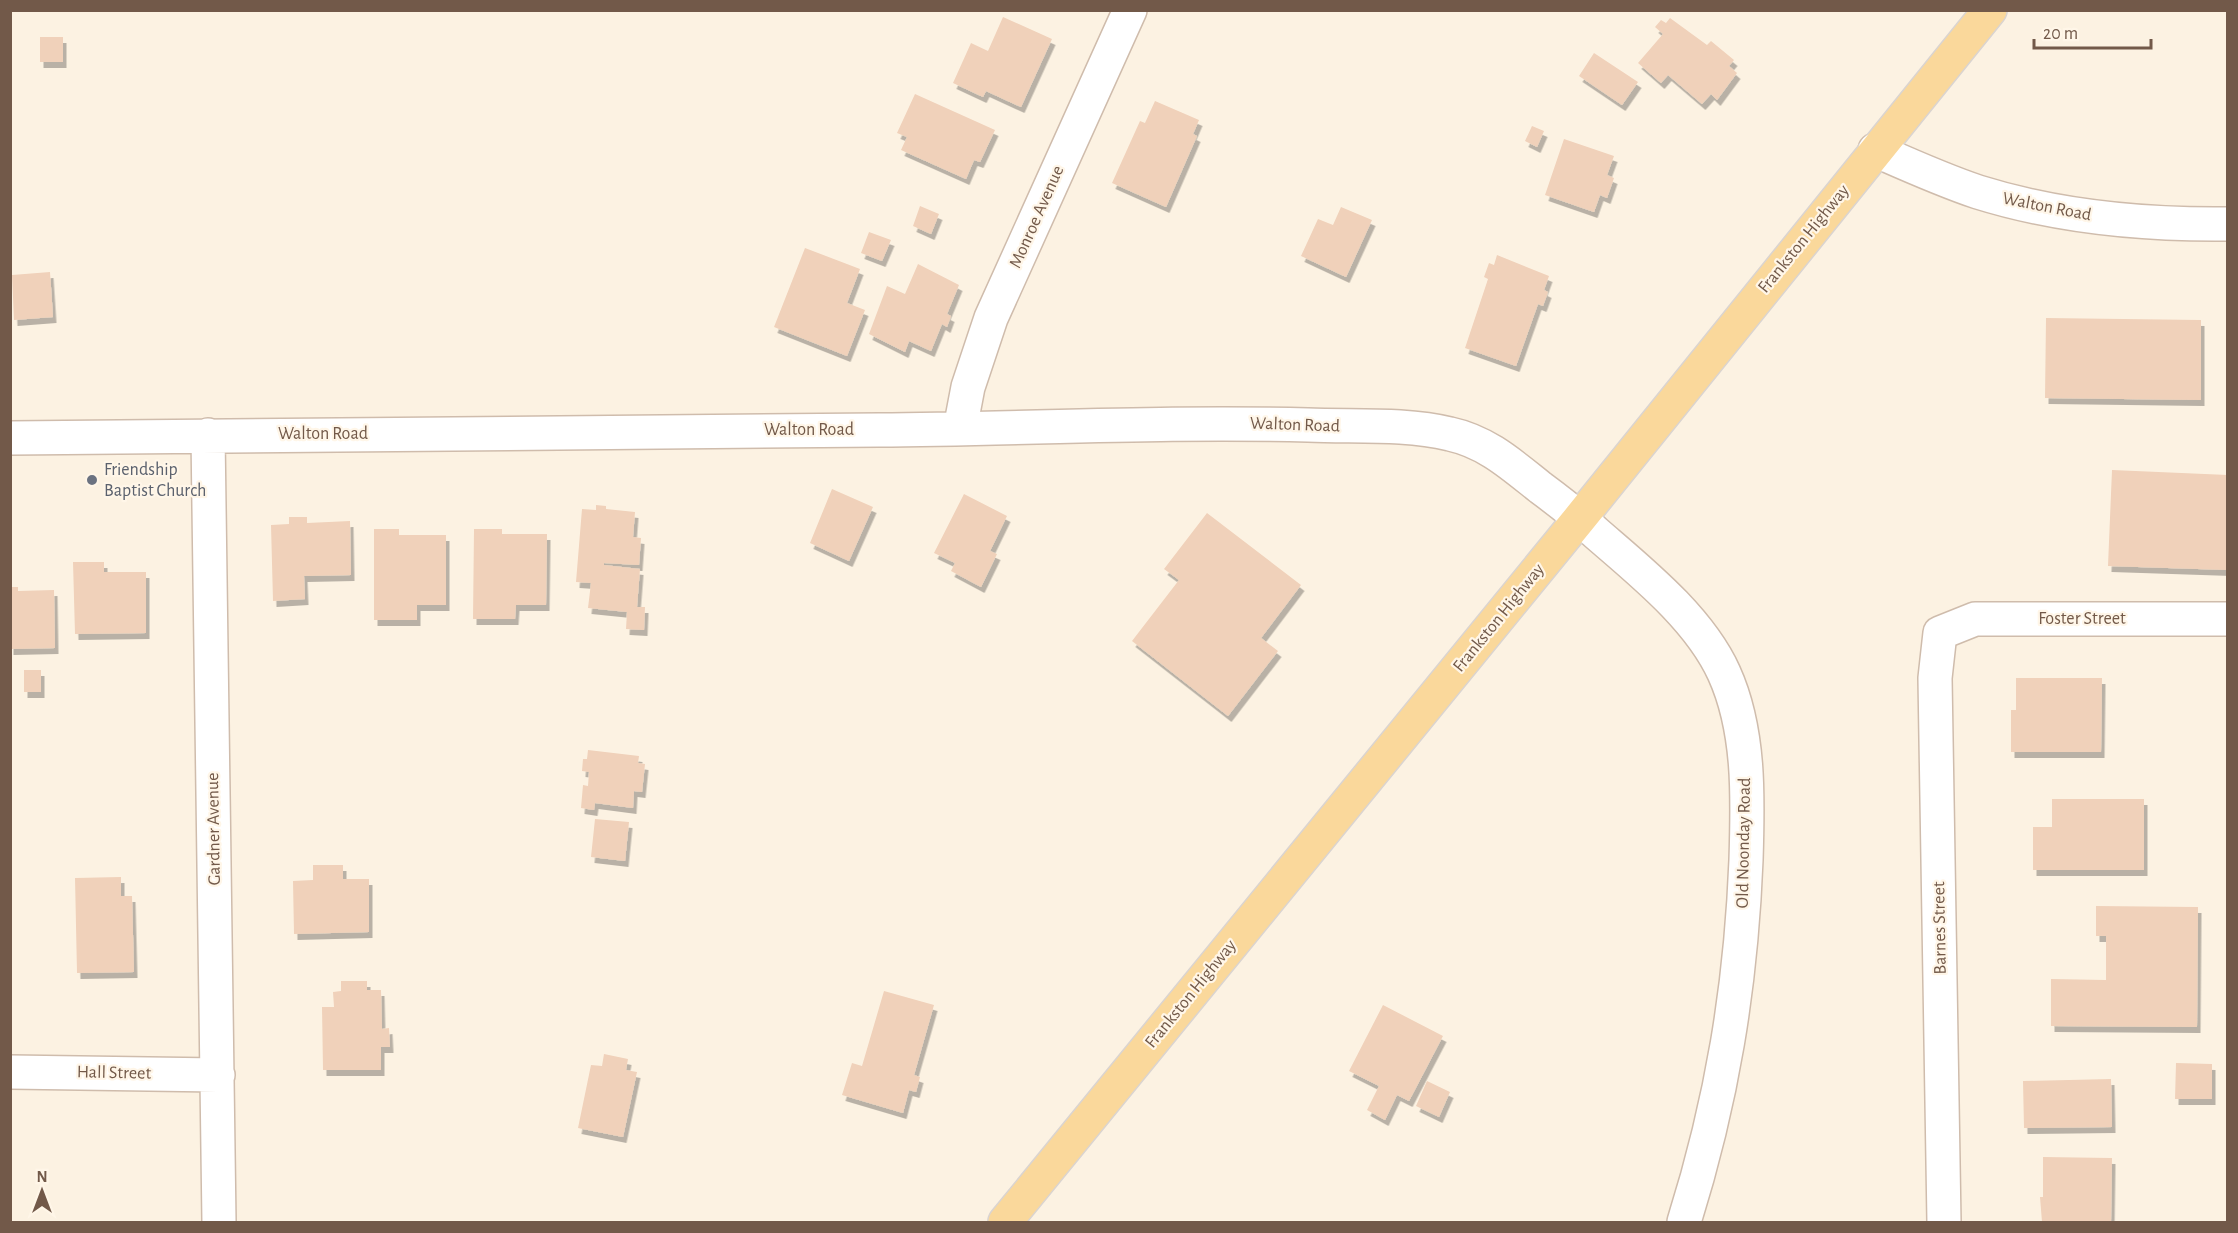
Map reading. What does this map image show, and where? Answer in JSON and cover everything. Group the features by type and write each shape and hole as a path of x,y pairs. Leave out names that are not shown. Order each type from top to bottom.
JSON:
{"main road":[{"name":"Frankston Highway","path":"1005,1222 1580,518 1990,10"}],"street":[{"name":"Monroe Avenue","path":"960,429 971,377 992,318 1130,10"},
{"name":"Walton Road","path":"1875,150 1945,180 2028,205 2138,222 2228,224"},
{"name":"Walton Road","path":"10,438 960,429 1251,423 1408,429 1443,432 1489,447 1580,518"},
{"name":"Gardner Avenue","path":"208,435 219,1222"},
{"name":"Old Noonday Road","path":"1580,518 1655,585 1704,639 1723,669 1735,702 1742,740 1747,781 1747,824 1742,930 1736,995 1713,1120 1684,1222"},
{"name":"Foster Street","path":"1940,633 1975,619 2228,619"},
{"name":"Barnes Street","path":"1940,633 1935,678 1944,1222"},
{"name":"Hall Street","path":"10,1072 218,1075"}],"building":[{"path":"1003,17 1052,39 1021,107 986,91 983,97 953,83 971,43 988,51"},
{"path":"1670,18 1707,45 1711,41 1734,60 1729,66 1737,73 1717,100 1711,94 1702,104 1668,75 1661,83 1638,63 1663,34 1655,27 1661,20 1666,23"},
{"path":"40,37 63,37 63,62 40,62"},
{"path":"1594,53 1638,82 1622,105 1579,76"},
{"path":"915,94 995,130 980,162 974,160 966,179 901,150 907,137 897,133"},
{"path":"1155,101 1199,120 1193,134 1197,136 1166,207 1112,183 1140,121 1145,123"},
{"path":"1532,126 1544,131 1537,147 1525,141"},
{"path":"1564,139 1614,156 1607,175 1614,178 1607,198 1600,195 1594,212 1545,195"},
{"path":"920,206 939,214 931,234 913,226"},
{"path":"1341,207 1372,220 1346,277 1301,256 1318,219 1333,225"},
{"path":"869,232 891,240 882,261 861,253"},
{"path":"805,248 860,269 847,303 865,310 847,356 774,327"},
{"path":"1497,255 1549,276 1544,290 1548,292 1543,306 1538,304 1516,366 1465,348 1488,279 1484,277 1489,263 1494,265"},
{"path":"918,264 959,285 947,314 951,316 947,327 942,324 931,351 909,341 905,352 869,334 887,286 905,294"},
{"path":"50,272 53,317 14,320 12,275"},
{"path":"2046,318 2201,320 2201,400 2045,398"},
{"path":"2112,470 2228,475 2228,570 2108,566"},
{"path":"832,489 873,507 849,561 810,543"},
{"path":"964,494 1007,516 990,551 997,554 981,587 951,571 955,563 934,553"},
{"path":"596,505 606,506 606,509 635,512 633,537 641,538 639,565 604,563 604,565 640,569 637,607 645,607 644,630 626,629 627,612 588,608 591,583 576,582 582,509 596,510"},
{"path":"1207,513 1301,585 1261,638 1278,651 1228,716 1132,641 1179,580 1164,569"},
{"path":"289,517 307,517 307,523 350,521 351,575 304,576 305,599 273,601 271,525 289,524"},
{"path":"374,529 399,529 399,535 446,535 446,605 417,605 417,620 374,620"},
{"path":"474,529 502,529 502,534 547,534 546,605 516,605 515,619 473,619"},
{"path":"73,562 104,562 104,572 146,572 146,633 75,634"},
{"path":"10,587 18,587 18,591 54,590 55,648 10,649"},
{"path":"24,670 41,670 41,692 24,692"},
{"path":"2016,678 2102,678 2101,752 2011,752 2011,710 2016,710"},
{"path":"588,750 639,756 638,763 645,764 642,792 634,791 633,808 595,803 594,810 581,808 583,785 588,786 589,772 582,771 583,759 587,759"},
{"path":"2052,799 2144,799 2144,870 2033,870 2033,827 2052,827"},
{"path":"595,819 629,822 625,861 591,857"},
{"path":"313,865 343,865 343,879 369,879 369,932 294,934 293,881 313,880"},
{"path":"121,877 121,896 132,896 134,972 77,973 75,878"},
{"path":"2096,906 2198,907 2197,1027 2051,1026 2051,979 2106,980 2106,936 2096,936"},
{"path":"341,981 367,981 367,990 381,990 382,1029 389,1028 390,1047 381,1047 381,1070 323,1070 322,1007 334,1007 333,992 341,991"},
{"path":"884,991 934,1005 914,1075 920,1077 916,1092 909,1090 903,1113 842,1095 852,1063 862,1066"},
{"path":"1383,1005 1443,1036 1409,1101 1397,1095 1385,1120 1367,1110 1379,1086 1349,1071"},
{"path":"604,1054 628,1059 626,1070 637,1072 623,1137 578,1128 591,1065 602,1066"},
{"path":"2176,1063 2212,1064 2212,1099 2175,1099"},
{"path":"2111,1079 2112,1127 2024,1128 2023,1081"},
{"path":"1427,1081 1450,1092 1439,1117 1416,1106"},
{"path":"2043,1157 2112,1158 2111,1222 2042,1222 2040,1197 2043,1197"}],"place":[{"name":"Friendship Baptist Church","path":"92,480"}]}
